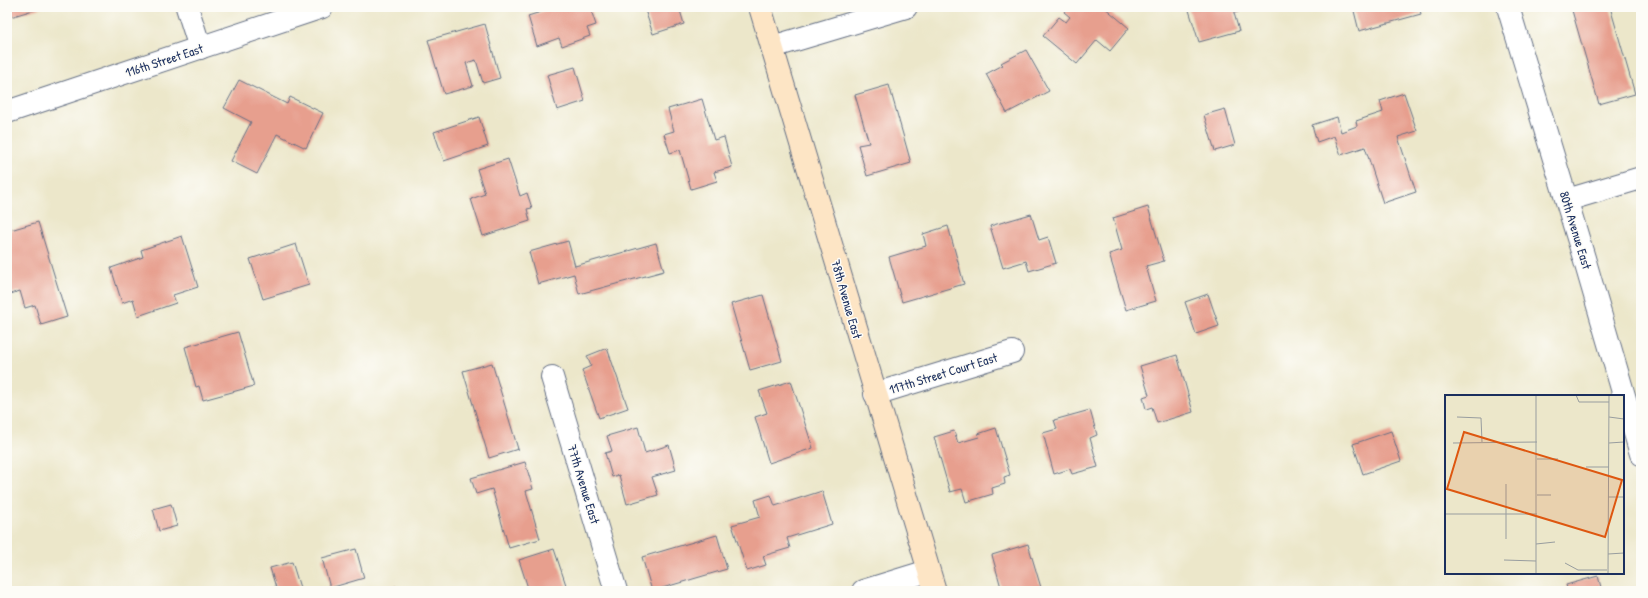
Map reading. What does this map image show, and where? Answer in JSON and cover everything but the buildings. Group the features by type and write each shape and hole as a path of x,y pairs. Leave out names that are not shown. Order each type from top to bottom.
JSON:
{"street":[{"path":"186,7 200,48"},
{"name":"116th Street East","path":"7,112 322,7"},
{"name":"78th Avenue East","path":"760,7 935,591"},
{"path":"772,47 906,7"},
{"name":"80th Avenue East","path":"1508,7 1567,200 1624,395"},
{"path":"1567,200 1641,178"},
{"name":"117th Street Court East","path":"875,394 1012,352"},
{"name":"77th Avenue East","path":"552,377 616,591"},
{"name":"80th Avenue East","path":"1624,396 1641,454"},
{"path":"863,591 928,571"}]}
